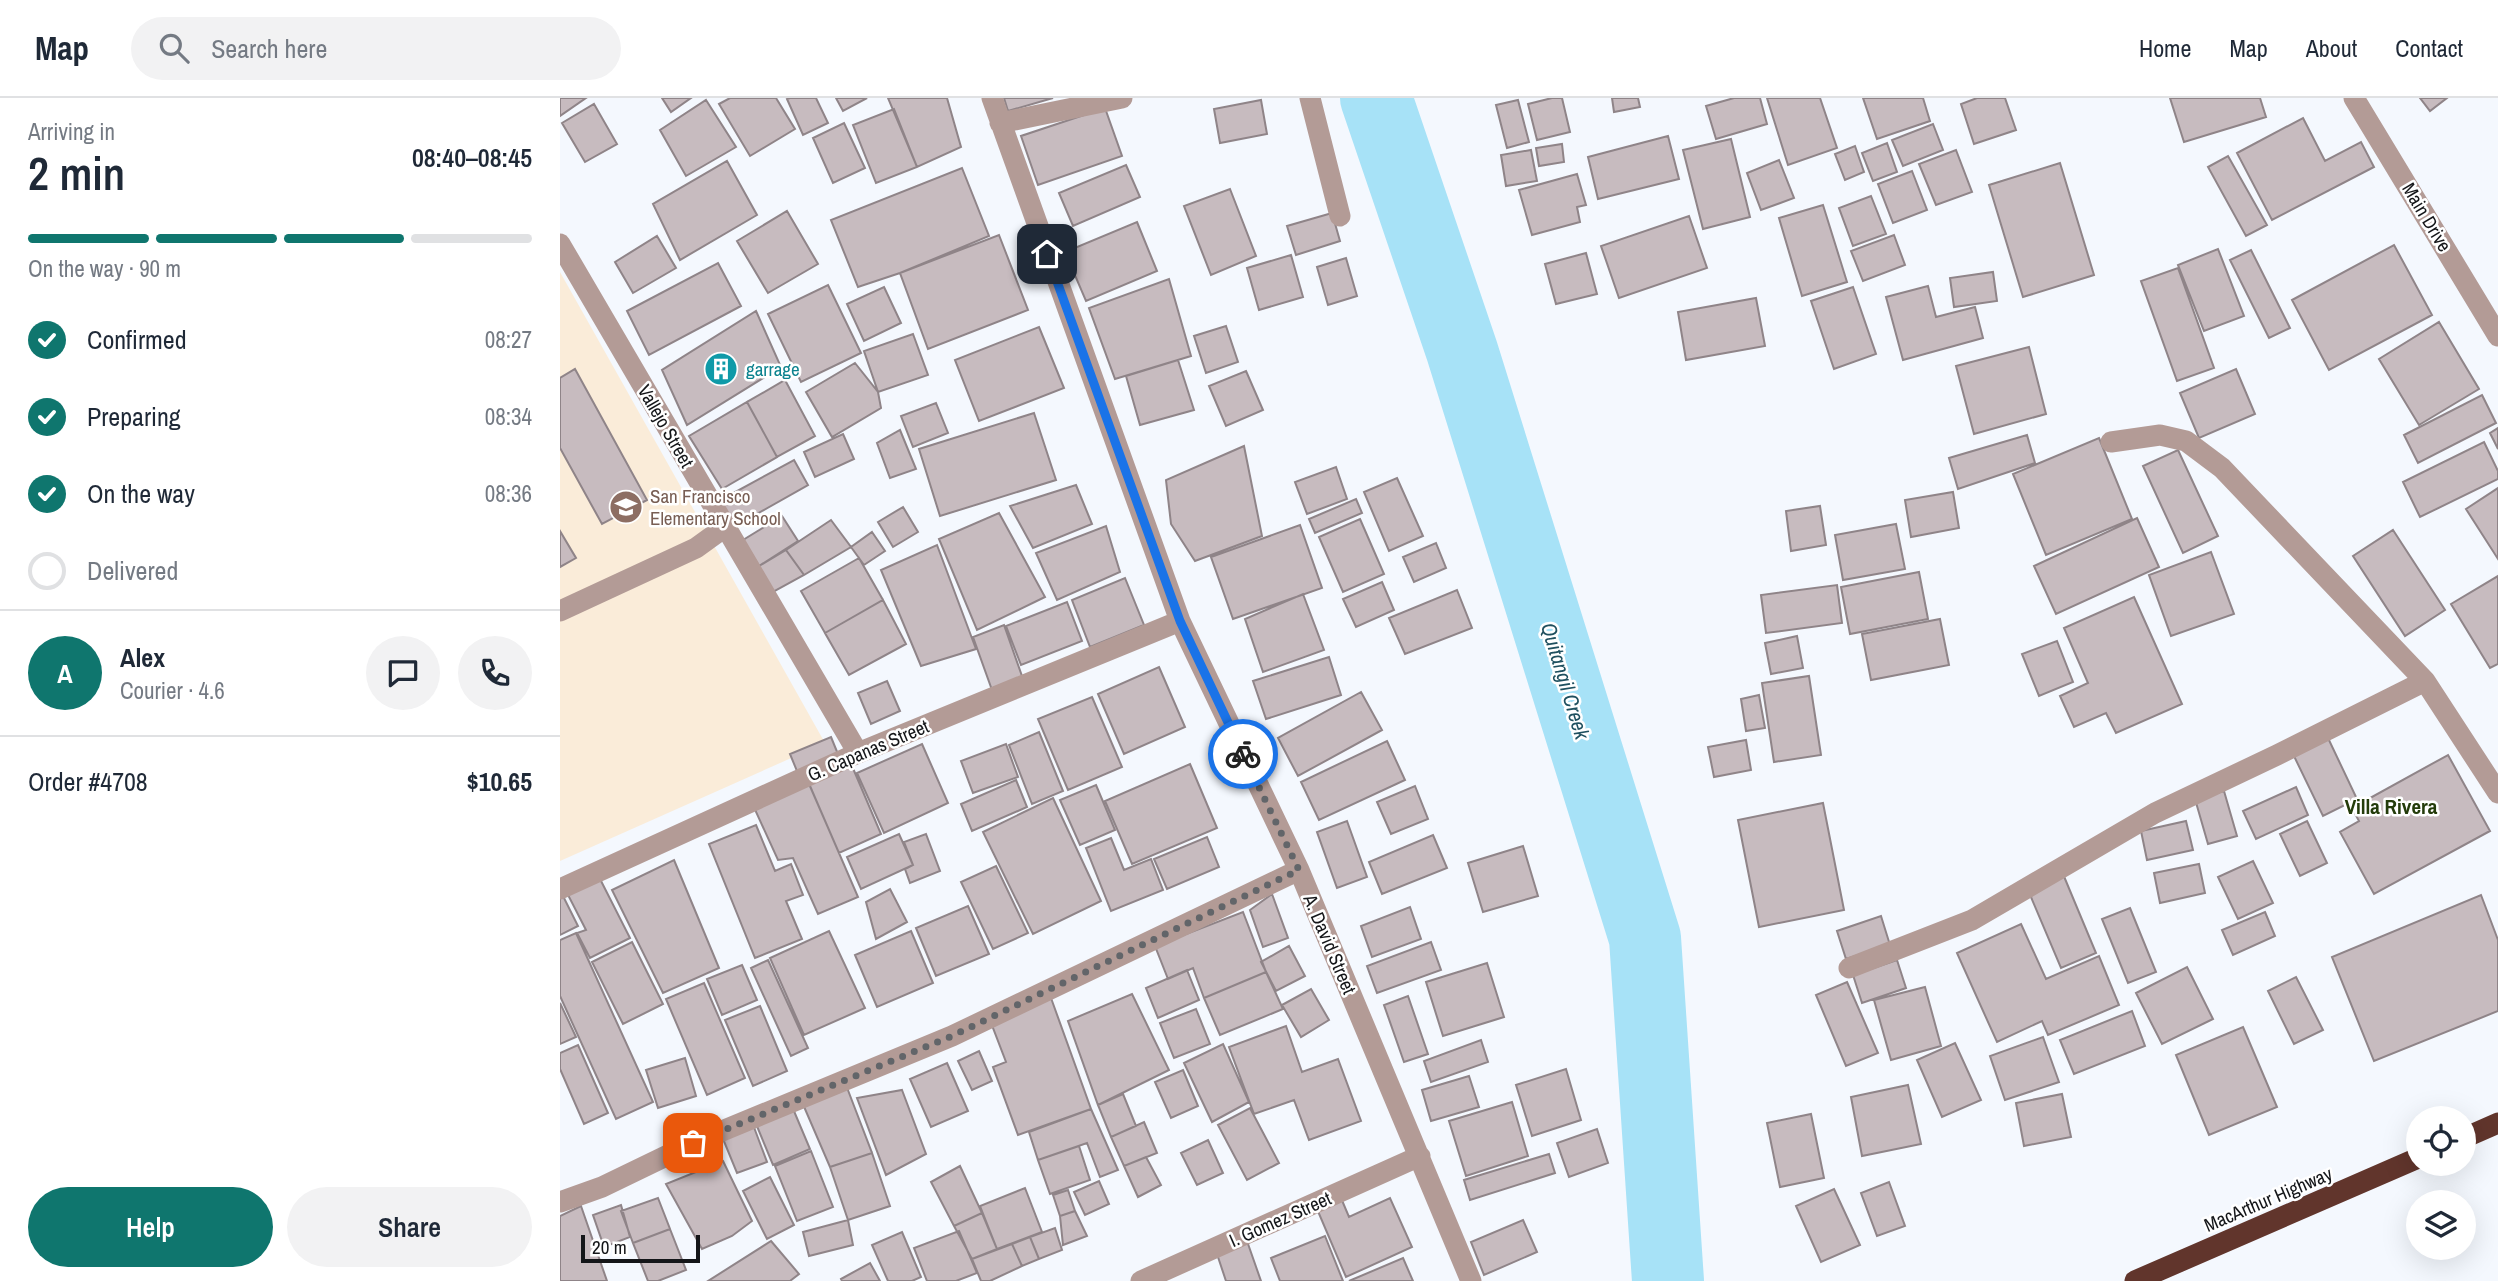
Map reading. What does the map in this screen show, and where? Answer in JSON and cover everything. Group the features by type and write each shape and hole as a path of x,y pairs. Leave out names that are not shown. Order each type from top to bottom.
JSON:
{"highway":[{"path":"2476,1133 2498,1123"},
{"name":"MacArthur Highway","path":"2135,1281 2406,1163"}],"street":[{"name":"A. David Street","path":"992,98 1180,621 1299,870 1471,1281"},
{"path":"1000,123 1122,98"},
{"path":"1310,98 1340,216"},
{"name":"Main Drive","path":"2354,98 2492,311 2498,336"},
{"name":"Vallejo Street","path":"560,244 858,753"},
{"path":"2111,442 2160,435 2186,442 2222,468 2425,681 2498,793"},
{"path":"560,611 696,548 725,527"},
{"name":"G. Capanas Street","path":"560,889 858,753 1180,621"},
{"path":"1849,968 1972,920 2155,813 2425,681"},
{"path":"560,1202 602,1187 693,1143 952,1036 1299,870"},
{"name":"I. Gomez Street","path":"1141,1281 1420,1156"}],"shaded area":[{"name":"San Francisco Elementary School","path":"560,272 825,743 560,861"}],"building":[{"path":"560,98 586,98 560,116"},
{"path":"662,98 691,98 671,112"},
{"path":"730,98 776,98 795,129 750,156 719,104"},
{"path":"816,98 828,123 803,135 787,99"},
{"path":"836,98 867,98 843,111"},
{"path":"888,98 947,98 961,147 917,167"},
{"path":"1004,98 1053,98 1008,111"},
{"path":"1562,98 1570,132 1537,140 1528,104"},
{"path":"1612,98 1638,98 1640,107 1614,112"},
{"path":"1734,98 1760,98 1767,124 1716,139 1706,106"},
{"path":"1767,98 1820,98 1837,148 1788,165"},
{"path":"1863,98 1923,98 1930,121 1877,139"},
{"path":"1977,98 2005,98 2016,130 1974,144 1961,104"},
{"path":"2170,98 2260,98 2266,117 2184,142"},
{"path":"2420,98 2447,98 2430,111"},
{"path":"706,100 736,147 686,176 660,130"},
{"path":"1261,100 1267,134 1220,143 1214,109"},
{"path":"1518,100 1529,142 1507,148 1496,105"},
{"path":"594,104 617,144 585,162 562,123"},
{"path":"1105,108 1122,156 1038,185 1021,136"},
{"path":"894,109 917,167 876,183 853,125"},
{"path":"2303,118 2325,161 2361,142 2374,167 2272,220 2237,153"},
{"path":"844,123 865,168 833,183 813,138"},
{"path":"1933,124 1943,150 1903,166 1892,140"},
{"path":"1668,136 1679,179 1598,199 1588,157"},
{"path":"1731,139 1750,217 1703,229 1683,150"},
{"path":"1887,143 1897,172 1873,181 1862,153"},
{"path":"1562,144 1564,162 1539,166 1536,148"},
{"path":"1855,146 1864,172 1845,180 1835,154"},
{"path":"1531,150 1537,181 1506,186 1501,155"},
{"path":"1956,150 1972,192 1936,205 1919,164"},
{"path":"2228,156 2267,225 2246,236 2208,167"},
{"path":"1779,160 1794,198 1761,210 1747,173"},
{"path":"727,161 757,215 680,260 653,204"},
{"path":"2060,163 2094,275 2023,297 1989,185"},
{"path":"1126,165 1140,197 1073,226 1059,193"},
{"path":"962,168 989,236 900,273 858,287 831,220"},
{"path":"1912,171 1927,210 1893,223 1878,184"},
{"path":"1577,174 1586,205 1577,207 1580,222 1532,235 1519,190"},
{"path":"1230,189 1256,256 1211,275 1184,206"},
{"path":"1871,196 1886,234 1853,246 1839,208"},
{"path":"1823,205 1847,282 1802,296 1779,218"},
{"path":"787,211 818,264 768,293 737,241"},
{"path":"1332,213 1340,241 1296,255 1287,226"},
{"path":"1689,216 1707,268 1619,298 1601,246"},
{"path":"1137,222 1157,271 1086,301 1065,252"},
{"path":"999,235 1028,310 928,349 900,273"},
{"path":"1894,235 1905,265 1863,281 1851,251"},
{"path":"657,236 676,268 633,293 615,262"},
{"path":"2394,245 2432,315 2329,370 2292,300"},
{"path":"2218,249 2244,316 2204,331 2178,265"},
{"path":"2251,250 2290,328 2269,338 2230,260"},
{"path":"1586,253 1597,294 1556,304 1545,264"},
{"path":"1291,255 1303,297 1259,310 1247,268"},
{"path":"1346,258 1357,296 1328,305 1317,267"},
{"path":"718,263 741,306 649,355 627,311"},
{"path":"2178,268 2214,368 2177,381 2141,281"},
{"path":"1993,272 1997,301 1954,307 1950,278"},
{"path":"1169,279 1191,356 1115,379 1089,308"},
{"path":"828,285 861,353 801,382 768,314"},
{"path":"1928,286 1936,317 1975,307 1983,338 1903,360 1886,297"},
{"path":"884,287 901,323 864,341 847,304"},
{"path":"1853,287 1876,354 1834,369 1811,301"},
{"path":"1756,298 1765,346 1686,360 1678,312"},
{"name":"garrage","path":"756,311 781,367 687,425 662,370"},
{"path":"2439,322 2479,389 2419,425 2379,359"},
{"path":"1226,326 1238,362 1206,373 1194,336"},
{"path":"1039,327 1064,388 979,421 955,360"},
{"path":"913,334 928,375 878,392 864,351"},
{"path":"2029,347 2046,414 1974,434 1956,366"},
{"path":"1178,360 1194,410 1140,425 1126,376"},
{"path":"855,363 878,392 881,408 832,437 806,392"},
{"path":"575,369 647,500 602,524 560,448 560,378"},
{"path":"2236,369 2255,414 2199,438 2180,393"},
{"path":"1246,371 1263,410 1226,426 1209,386"},
{"path":"785,380 815,436 777,457 747,402"},
{"path":"2482,395 2496,423 2418,463 2404,435"},
{"path":"747,402 777,457 722,489 689,436"},
{"path":"936,403 948,433 913,447 901,416"},
{"path":"1034,413 1056,480 940,516 919,449"},
{"path":"2498,428 2498,449 2490,433"},
{"path":"900,430 916,469 890,478 877,443"},
{"path":"843,434 854,459 815,477 804,452"},
{"path":"2027,435 2035,463 1958,489 1949,458"},
{"path":"2099,438 2132,519 2046,555 2013,474"},
{"path":"2484,442 2498,471 2498,479 2420,517 2403,482"},
{"path":"1244,446 1262,536 1195,561 1171,524 1166,480"},
{"path":"2178,450 2218,536 2183,553 2143,466"},
{"path":"794,460 808,485 732,528 717,502"},
{"path":"1336,467 1347,499 1307,514 1295,482"},
{"path":"1397,478 1423,536 1389,551 1364,492"},
{"path":"1076,485 1092,524 1033,548 1010,506"},
{"path":"2498,488 2498,559 2466,509"},
{"path":"1953,492 1959,528 1911,537 1905,500"},
{"path":"1356,499 1362,513 1315,533 1309,519"},
{"path":"1820,506 1826,545 1791,551 1786,511"},
{"path":"903,507 918,532 893,547 878,522"},
{"path":"999,513 1045,597 977,630 939,539"},
{"path":"782,516 798,541 759,566 743,540"},
{"path":"2137,518 2159,567 2056,614 2034,566"},
{"path":"1360,519 1384,574 1343,592 1319,537"},
{"path":"831,520 851,547 804,575 786,550"},
{"path":"1896,524 1905,569 1843,580 1835,535"},
{"path":"1300,525 1322,588 1233,619 1211,557"},
{"path":"1106,526 1120,572 1057,600 1036,553"},
{"path":"2393,530 2445,610 2405,636 2353,556"},
{"path":"560,531 576,558 560,567"},
{"path":"872,532 885,551 864,565 851,547"},
{"path":"1436,543 1446,568 1414,582 1403,557"},
{"path":"937,545 976,649 921,666 881,570"},
{"path":"786,550 804,575 773,592 759,566"},
{"path":"2211,552 2234,614 2171,636 2149,575"},
{"path":"859,558 883,600 825,633 801,591"},
{"path":"1919,572 1928,619 1850,634 1841,587"},
{"path":"2498,576 2498,664 2490,668 2451,604"},
{"path":"1125,578 1144,625 1090,647 1072,600"},
{"path":"1382,582 1394,610 1356,627 1343,599"},
{"path":"1837,585 1842,623 1766,633 1761,595"},
{"path":"1457,590 1472,628 1405,654 1389,618"},
{"path":"1303,594 1324,650 1263,672 1245,619"},
{"path":"2134,597 2182,704 2116,733 2106,713 2074,727 2060,696 2088,683 2064,628"},
{"path":"883,600 906,644 849,675 825,633"},
{"path":"1067,602 1082,641 1021,665 1006,626"},
{"path":"1940,619 1949,665 1871,680 1862,634"},
{"path":"1004,625 1023,679 992,690 973,637"},
{"path":"1797,636 1803,668 1771,674 1765,643"},
{"path":"2057,641 2073,682 2039,696 2022,654"},
{"path":"1329,657 1341,695 1266,719 1253,681"},
{"path":"1159,667 1185,727 1124,754 1098,694"},
{"path":"1809,676 1821,755 1774,762 1762,683"},
{"path":"887,681 900,711 871,724 858,693"},
{"path":"1361,692 1382,730 1298,776 1278,738"},
{"path":"1759,695 1765,728 1746,731 1741,699"},
{"path":"1092,697 1122,767 1068,790 1038,719"},
{"path":"1039,732 1063,791 1032,804 1009,745"},
{"path":"831,737 840,759 799,776 790,754"},
{"path":"2328,738 2357,799 2323,816 2293,754"},
{"path":"1746,740 1751,770 1714,777 1708,747"},
{"path":"1387,741 1405,780 1319,820 1301,782"},
{"path":"922,744 948,803 884,833 857,773"},
{"path":"1006,744 1018,777 973,793 961,761"},
{"path":"2448,755 2490,831 2374,894 2340,832 2359,821 2352,808"},
{"path":"1190,764 1217,828 1132,864 1105,801"},
{"path":"852,766 881,834 839,853 809,784"},
{"path":"807,779 858,897 818,914 793,858 778,860 752,803"},
{"path":"1016,780 1027,807 972,831 961,804"},
{"path":"1096,785 1115,830 1080,845 1060,800"},
{"path":"1415,786 1428,819 1391,834 1377,802"},
{"path":"2296,787 2308,815 2256,839 2243,811"},
{"path":"2224,791 2237,836 2208,844 2195,799"},
{"path":"1053,798 1101,901 1033,934 983,832"},
{"path":"1823,803 1844,910 1759,927 1738,820"},
{"path":"1347,821 1367,877 1337,888 1317,832"},
{"path":"2186,821 2193,850 2147,860 2141,831"},
{"path":"2307,821 2327,863 2300,876 2280,834"},
{"path":"756,825 775,871 791,864 803,895 786,901 802,939 755,958 709,844"},
{"path":"899,834 913,865 861,889 847,857"},
{"path":"926,834 940,871 910,883 905,869 913,865 904,842"},
{"path":"1433,835 1447,868 1382,894 1369,862"},
{"path":"1207,837 1219,867 1167,889 1154,859"},
{"path":"1111,838 1124,870 1151,859 1163,890 1111,911 1086,848"},
{"path":"1523,846 1538,896 1483,912 1468,863"},
{"path":"674,860 719,968 663,993 612,890"},
{"path":"2253,861 2273,903 2238,919 2218,877"},
{"path":"2199,864 2205,893 2160,903 2154,873"},
{"path":"996,866 1028,933 993,949 961,882"},
{"path":"2063,874 2096,953 2061,968 2028,890"},
{"path":"598,875 630,938 590,958 577,933 586,930 566,891"},
{"path":"890,889 907,922 876,939 866,902"},
{"path":"560,890 578,926 560,935"},
{"path":"1272,894 1288,938 1263,947 1250,910"},
{"path":"2481,895 2498,940 2498,1011 2374,1061 2332,957"},
{"path":"968,906 989,954 936,976 916,928"},
{"path":"1410,907 1421,939 1372,957 1361,926"},
{"path":"2130,908 2156,972 2128,983 2102,919"},
{"path":"1243,912 1266,972 1204,998 1193,968 1168,979 1155,946"},
{"path":"2265,912 2275,936 2233,955 2222,930"},
{"path":"1881,916 1890,945 1846,959 1837,931"},
{"path":"2021,924 2046,979 2099,956 2119,1005 2048,1035 2042,1021 1997,1042 1957,953"},
{"path":"829,931 865,1008 804,1035 770,958"},
{"path":"911,931 933,983 877,1007 855,955"},
{"path":"576,933 653,1102 616,1119 560,996 560,940"},
{"path":"632,942 663,1004 623,1024 592,962"},
{"path":"1431,942 1441,970 1377,993 1367,966"},
{"path":"1289,946 1305,976 1276,991 1261,962"},
{"path":"768,960 808,1048 791,1056 751,968"},
{"path":"1897,960 1906,988 1862,1003 1853,975"},
{"path":"1487,963 1504,1017 1443,1036 1426,982"},
{"path":"742,965 757,1000 722,1015 707,979"},
{"path":"2187,967 2213,1019 2162,1044 2136,993"},
{"path":"1187,970 1199,1000 1158,1018 1146,988"},
{"path":"1266,972 1283,1009 1220,1035 1204,998"},
{"path":"2296,977 2323,1030 2294,1044 2268,991"},
{"path":"1847,982 1878,1053 1846,1066 1816,995"},
{"path":"704,983 745,1078 707,1095 666,999"},
{"path":"1925,987 1941,1046 1891,1060 1874,1000"},
{"path":"1311,989 1329,1020 1301,1037 1282,1005"},
{"path":"1132,994 1169,1070 1098,1105 1068,1021"},
{"path":"1408,996 1428,1054 1404,1062 1384,1005"},
{"path":"1051,998 1091,1109 1018,1135 993,1067 1006,1062 990,1020"},
{"path":"560,1003 576,1037 560,1044"},
{"path":"760,1006 787,1071 753,1086 725,1020"},
{"path":"1196,1009 1210,1044 1174,1058 1160,1023"},
{"path":"2132,1011 2145,1046 2074,1074 2060,1040"},
{"path":"1286,1026 1302,1072 1338,1059 1361,1121 1309,1140 1294,1100 1254,1114 1229,1047"},
{"path":"2243,1027 2277,1107 2209,1135 2176,1055"},
{"path":"2043,1037 2059,1082 2005,1100 1990,1056"},
{"path":"1481,1040 1488,1062 1431,1082 1424,1061"},
{"path":"1955,1043 1981,1100 1942,1117 1917,1060"},
{"path":"1223,1044 1249,1102 1212,1122 1184,1063"},
{"path":"578,1045 608,1113 584,1124 560,1069 560,1053"},
{"path":"979,1051 992,1081 972,1090 958,1061"},
{"path":"685,1058 696,1096 658,1108 646,1070"},
{"path":"947,1063 968,1111 931,1127 910,1079"},
{"path":"1566,1069 1581,1120 1532,1136 1516,1085"},
{"path":"1183,1070 1198,1106 1171,1118 1155,1082"},
{"path":"1469,1076 1479,1107 1431,1121 1422,1090"},
{"path":"846,1085 872,1153 830,1167 802,1102"},
{"path":"1908,1085 1921,1144 1862,1156 1851,1097"},
{"path":"902,1090 926,1154 886,1175 857,1098"},
{"path":"1123,1094 1136,1126 1111,1137 1098,1105"},
{"path":"2062,1094 2071,1137 2024,1146 2016,1103"},
{"path":"1512,1102 1528,1156 1466,1176 1449,1121"},
{"path":"791,1104 810,1149 773,1165 754,1119"},
{"path":"1250,1108 1279,1163 1247,1180 1218,1125"},
{"path":"1091,1109 1118,1170 1100,1177 1087,1143 1038,1160 1029,1132"},
{"path":"1811,1114 1824,1178 1780,1187 1767,1123"},
{"path":"752,1122 767,1162 737,1173 721,1134"},
{"path":"1144,1122 1157,1153 1124,1166 1111,1137"},
{"path":"1597,1129 1608,1163 1569,1177 1557,1143"},
{"path":"1208,1140 1223,1173 1197,1185 1181,1153"},
{"path":"1079,1146 1090,1180 1050,1194 1038,1160"},
{"path":"811,1151 833,1207 797,1221 775,1166"},
{"path":"872,1153 890,1206 848,1220 830,1167"},
{"path":"1549,1154 1555,1173 1470,1200 1464,1180"},
{"path":"1146,1157 1161,1185 1138,1197 1124,1166"},
{"path":"723,1161 752,1221 732,1236 702,1249 666,1184"},
{"path":"960,1166 982,1213 954,1226 931,1182"},
{"path":"770,1177 794,1225 767,1239 743,1191"},
{"path":"1099,1181 1109,1204 1085,1215 1074,1192"},
{"path":"1889,1182 1905,1226 1877,1236 1861,1193"},
{"path":"1025,1188 1042,1232 997,1249 980,1206"},
{"path":"1834,1189 1860,1245 1821,1262 1796,1206"},
{"path":"1068,1190 1075,1211 1060,1216 1053,1195"},
{"path":"658,1198 670,1229 633,1243 621,1211"},
{"path":"1341,1198 1349,1217 1390,1198 1412,1247 1346,1277 1317,1209"},
{"path":"621,1205 630,1237 604,1247 593,1215"},
{"path":"581,1206 607,1281 560,1281 560,1216"},
{"path":"1075,1211 1087,1236 1063,1245 1060,1216"},
{"path":"982,1213 997,1249 972,1259 954,1226"},
{"path":"848,1220 853,1245 809,1256 803,1232"},
{"path":"1523,1220 1537,1252 1484,1275 1471,1242"},
{"path":"1055,1228 1062,1250 1039,1259 1030,1237"},
{"path":"670,1229 686,1270 658,1281 648,1281 633,1243"},
{"path":"959,1231 977,1273 956,1281 927,1281 914,1248"},
{"path":"902,1232 921,1277 912,1281 888,1281 872,1245"},
{"path":"1325,1236 1343,1281 1280,1281 1271,1258"},
{"path":"1030,1237 1039,1259 1022,1266 1012,1244"},
{"path":"771,1241 799,1274 790,1281 708,1281"},
{"path":"1247,1241 1261,1281 1226,1281 1216,1251"},
{"path":"1012,1244 1022,1266 990,1281 981,1281 972,1259"},
{"path":"1403,1258 1413,1281 1349,1281"},
{"path":"870,1263 880,1281 842,1281 841,1279"}],"waterway":[{"name":"Quitangil Creek","path":"1376,98 1462,351 1645,938 1668,1281"}],"way so far":[{"path":"693,1143 952,1036 1299,870 1243,754"}],"place":[{"name":"garrage","path":"721,369"},
{"name":"San Francisco Elementary School","path":"626,507"}],"district":[{"name":"Villa Rivera","path":"2391,807"}],"route":[{"path":"1047,254 1180,621 1243,754"}]}
